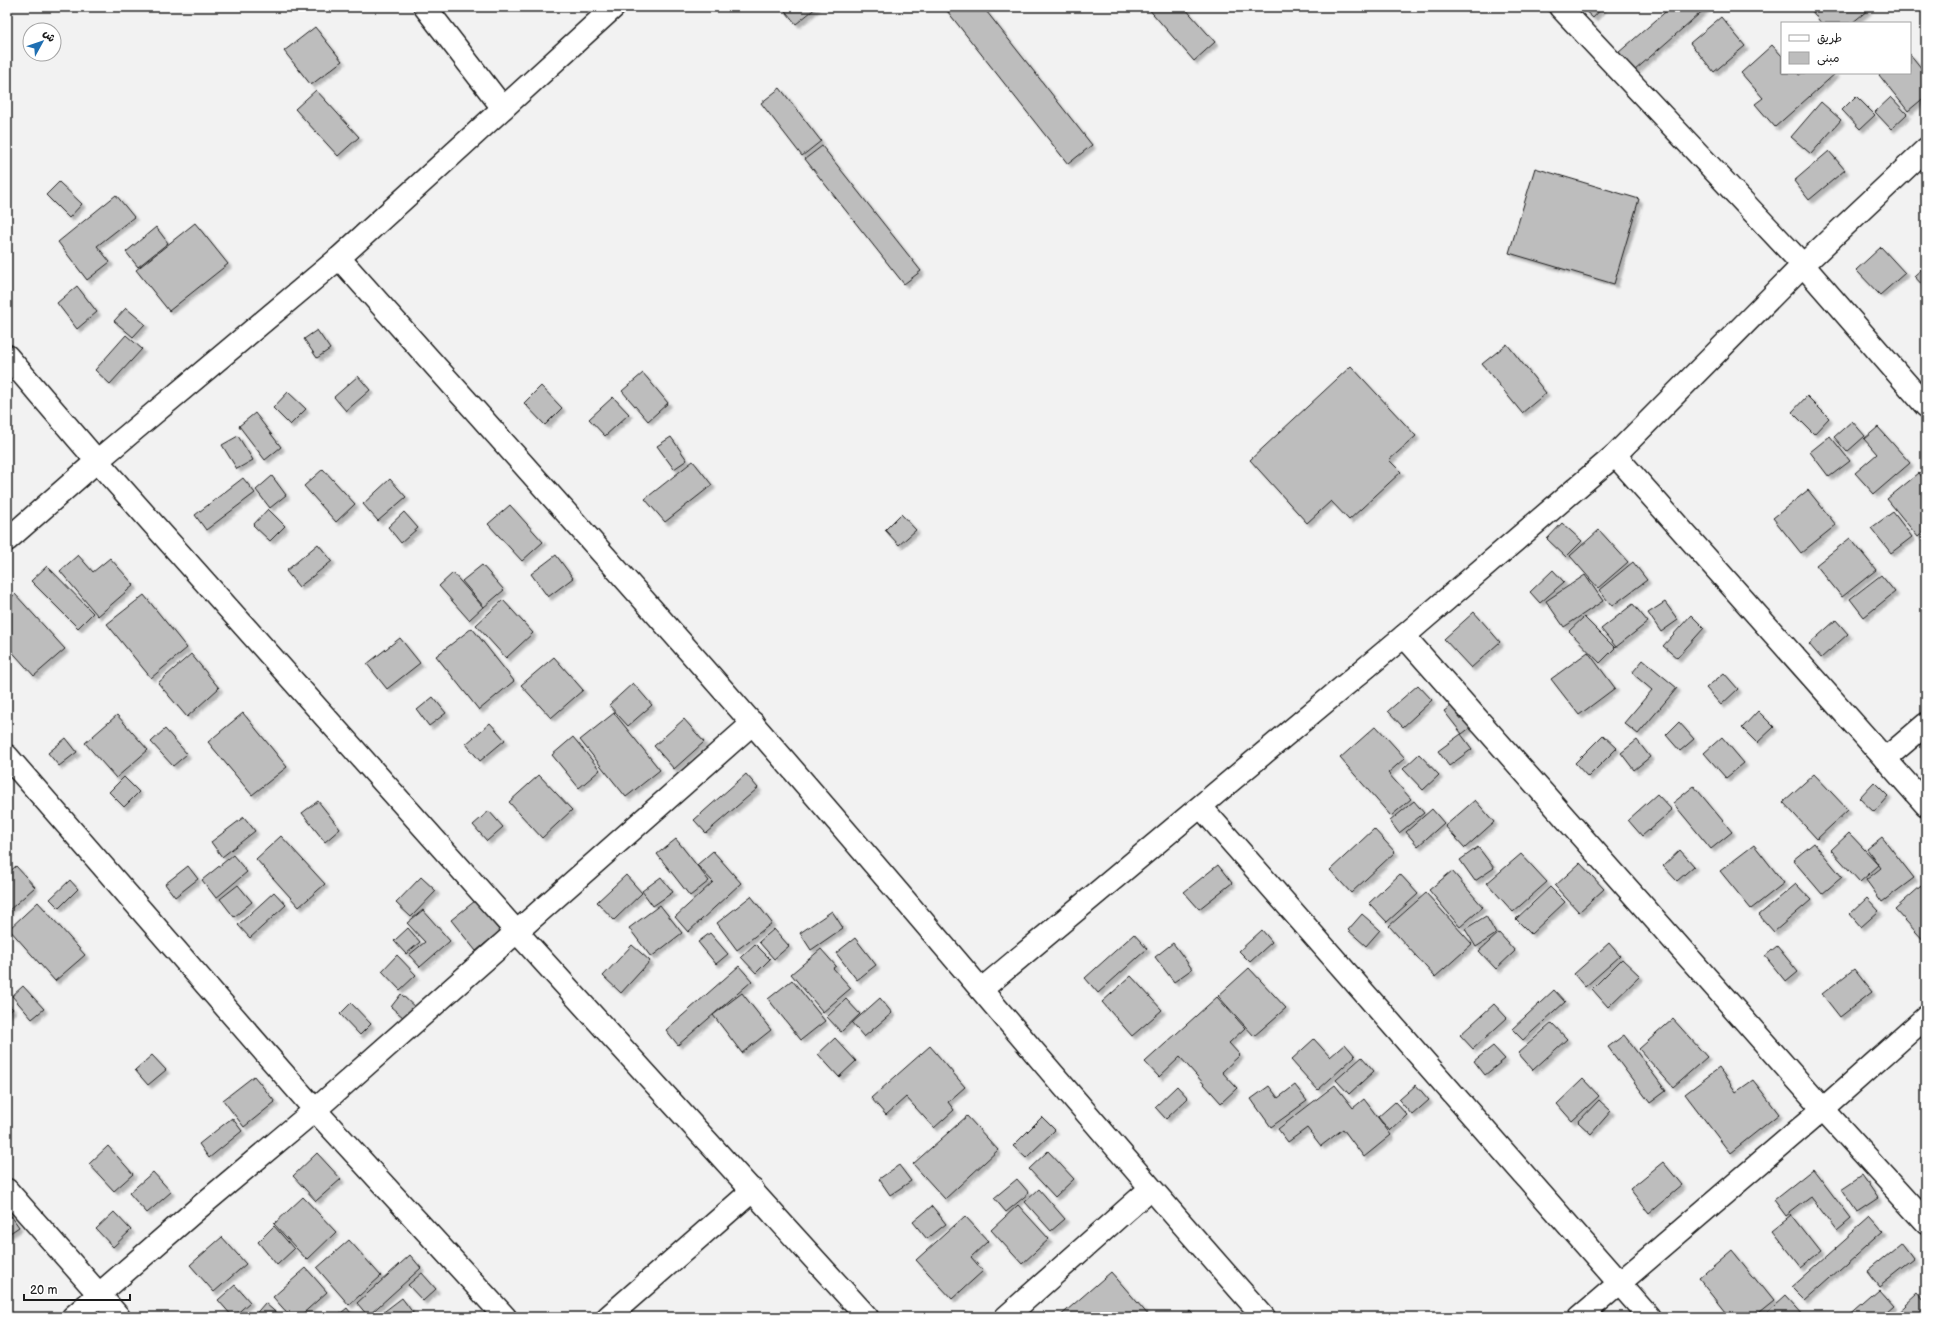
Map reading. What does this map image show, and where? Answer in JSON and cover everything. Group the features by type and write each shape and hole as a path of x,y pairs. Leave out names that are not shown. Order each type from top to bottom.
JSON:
{"street":[{"path":"425,7 503,108"},
{"path":"7,540 98,461 339,258 614,7"},
{"path":"1560,7 1803,265 1926,406"},
{"path":"982,990 1404,636 1616,455 1803,265 1926,149"},
{"path":"339,258 753,724 982,990 1150,1189 1264,1317"},
{"path":"7,356 98,461 516,931 867,1317"},
{"path":"1616,455 1926,805"},
{"path":"1404,636 1823,1109 1926,1222"},
{"path":"73,1317 314,1110 753,724"},
{"path":"1885,759 1926,724"},
{"path":"7,756 314,1110 505,1317"},
{"path":"1201,807 1649,1317"},
{"path":"1580,1317 1823,1109 1926,1017"},
{"path":"1006,1317 1150,1189"},
{"path":"7,1190 119,1317"},
{"path":"608,1317 753,1190"}],"building":[{"path":"782,7 817,7 796,24"},
{"path":"944,7 983,7 1092,145 1068,164"},
{"path":"1147,7 1184,7 1215,42 1194,61"},
{"path":"1581,7 1603,7 1593,18"},
{"path":"1671,7 1707,7 1634,71 1618,53"},
{"path":"1809,7 1865,7 1868,10 1853,22 1820,22"},
{"path":"1721,17 1745,46 1714,72 1690,43"},
{"path":"315,27 342,61 311,85 284,51"},
{"path":"1772,45 1781,55 1781,74 1835,74 1775,127 1755,104 1763,98 1741,73"},
{"path":"1911,55 1926,74 1926,96 1908,111 1879,75 1911,74"},
{"path":"780,88 821,141 802,156 761,103"},
{"path":"316,90 359,137 338,156 295,109"},
{"path":"1856,96 1875,115 1860,129 1842,110"},
{"path":"1891,97 1907,114 1891,129 1875,112"},
{"path":"1821,102 1841,120 1811,154 1791,137"},
{"path":"822,146 921,271 904,284 805,159"},
{"path":"1829,151 1845,170 1809,200 1794,181"},
{"path":"1535,168 1639,199 1614,284 1509,253"},
{"path":"59,182 82,204 69,218 46,195"},
{"path":"116,195 134,217 97,246 110,262 87,280 58,242"},
{"path":"195,223 228,264 169,311 136,270"},
{"path":"156,227 168,243 138,267 126,252"},
{"path":"1881,247 1905,273 1880,295 1856,270"},
{"path":"1926,265 1926,289 1914,276"},
{"path":"77,286 97,312 77,329 57,303"},
{"path":"126,308 145,324 133,337 114,321"},
{"path":"317,330 330,349 317,358 304,339"},
{"path":"126,335 142,349 110,384 95,370"},
{"path":"1507,344 1546,393 1522,413 1482,364"},
{"path":"1351,366 1416,436 1389,460 1401,472 1349,520 1331,501 1307,523 1250,460"},
{"path":"643,373 668,403 648,421 622,391"},
{"path":"358,376 370,390 346,411 334,397"},
{"path":"541,386 562,408 545,425 524,403"},
{"path":"288,392 306,409 290,425 273,408"},
{"path":"1807,396 1829,418 1814,434 1792,412"},
{"path":"613,397 629,414 605,436 589,419"},
{"path":"255,413 281,447 265,460 239,426"},
{"path":"1852,421 1865,436 1847,452 1834,437"},
{"path":"1878,427 1910,463 1874,494 1855,473 1877,454 1864,439"},
{"path":"238,436 253,460 237,469 222,445"},
{"path":"1830,436 1850,461 1829,477 1810,452"},
{"path":"671,437 687,460 674,469 657,446"},
{"path":"693,461 712,485 665,522 645,499"},
{"path":"323,469 355,504 336,522 304,486"},
{"path":"1919,473 1926,482 1926,530 1918,537 1887,499"},
{"path":"272,476 286,495 270,508 256,490"},
{"path":"243,478 255,493 206,530 195,515"},
{"path":"390,479 406,497 378,521 363,504"},
{"path":"1808,490 1836,525 1801,553 1773,518"},
{"path":"510,505 543,542 522,561 488,524"},
{"path":"268,509 285,526 270,541 253,525"},
{"path":"404,512 418,528 401,543 388,527"},
{"path":"1893,512 1912,537 1891,553 1871,528"},
{"path":"901,514 916,530 899,545 885,530"},
{"path":"1562,523 1582,541 1566,557 1547,539"},
{"path":"1599,530 1628,562 1598,588 1570,556"},
{"path":"1850,538 1876,570 1842,597 1816,565"},
{"path":"318,544 332,561 299,587 286,571"},
{"path":"78,555 93,572 110,558 134,585 98,616 60,571"},
{"path":"556,555 573,578 548,597 531,574"},
{"path":"1633,562 1647,580 1612,606 1599,590"},
{"path":"482,565 504,590 484,607 462,581"},
{"path":"47,566 93,613 78,628 31,581"},
{"path":"1553,570 1564,582 1540,603 1530,592"},
{"path":"453,573 483,607 469,620 439,586"},
{"path":"1585,575 1603,601 1564,627 1546,601"},
{"path":"1881,575 1895,592 1864,617 1850,599"},
{"path":"15,594 65,649 34,676 7,646 7,601"},
{"path":"144,595 187,648 151,678 107,624"},
{"path":"503,600 533,633 506,658 476,625"},
{"path":"1665,602 1678,620 1661,632 1648,613"},
{"path":"1633,604 1648,622 1616,647 1601,629"},
{"path":"1474,612 1500,642 1471,668 1444,639"},
{"path":"1691,615 1704,628 1677,658 1663,646"},
{"path":"1584,617 1615,648 1600,663 1569,631"},
{"path":"1836,620 1848,634 1821,658 1809,644"},
{"path":"472,628 514,681 479,710 436,656"},
{"path":"400,638 420,663 387,689 367,664"},
{"path":"1588,652 1615,688 1579,715 1551,679"},
{"path":"191,654 219,688 187,717 158,683"},
{"path":"554,657 583,690 551,718 521,685"},
{"path":"1643,660 1677,688 1638,734 1624,723 1652,690 1632,673"},
{"path":"1724,673 1738,689 1721,705 1706,688"},
{"path":"633,683 652,705 628,726 609,705"},
{"path":"1418,685 1432,700 1403,727 1388,711"},
{"path":"433,697 446,713 429,726 417,710"},
{"path":"1458,701 1476,723 1462,734 1444,711"},
{"path":"1758,711 1774,727 1757,743 1742,728"},
{"path":"243,713 287,767 252,795 208,742"},
{"path":"614,713 660,770 626,797 580,740"},
{"path":"117,715 148,750 116,778 85,743"},
{"path":"684,719 704,742 674,769 654,746"},
{"path":"1679,722 1694,739 1680,751 1666,735"},
{"path":"490,723 505,740 480,761 466,744"},
{"path":"1376,726 1405,758 1388,773 1411,799 1391,816 1340,758"},
{"path":"165,729 187,754 173,766 151,742"},
{"path":"1461,734 1472,749 1449,766 1438,751"},
{"path":"1603,735 1617,748 1588,777 1575,763"},
{"path":"573,737 600,770 579,788 552,755"},
{"path":"1722,737 1744,763 1726,778 1704,753"},
{"path":"66,738 77,752 59,766 48,753"},
{"path":"1637,740 1650,757 1634,770 1621,753"},
{"path":"1419,754 1439,775 1423,790 1403,769"},
{"path":"746,774 758,788 706,833 694,820"},
{"path":"1814,774 1848,810 1817,839 1783,802"},
{"path":"539,775 572,810 542,838 509,802"},
{"path":"124,777 139,792 124,807 109,792"},
{"path":"1874,782 1888,796 1874,812 1859,798"},
{"path":"1694,786 1732,832 1711,849 1673,803"},
{"path":"1657,794 1672,810 1642,836 1628,820"},
{"path":"1475,800 1494,822 1465,848 1445,826"},
{"path":"318,801 340,829 325,842 302,813"},
{"path":"1414,801 1424,813 1399,833 1390,821"},
{"path":"1432,809 1444,823 1418,846 1406,832"},
{"path":"489,811 503,827 487,841 473,825"},
{"path":"244,817 255,831 222,857 211,842"},
{"path":"1374,829 1395,852 1351,893 1330,870"},
{"path":"1849,833 1879,865 1860,882 1831,850"},
{"path":"281,836 325,884 299,907 256,859"},
{"path":"1882,837 1914,878 1882,902 1866,880 1881,868 1867,849"},
{"path":"676,839 709,881 690,896 657,854"},
{"path":"1814,843 1842,877 1822,894 1793,860"},
{"path":"1754,845 1784,883 1751,909 1720,871"},
{"path":"1478,847 1494,868 1475,881 1460,860"},
{"path":"1680,850 1694,866 1677,881 1663,866"},
{"path":"713,851 741,883 688,932 675,917 713,882 697,865"},
{"path":"1521,854 1547,882 1513,912 1487,883"},
{"path":"233,855 247,872 216,898 202,880"},
{"path":"1580,863 1604,889 1579,912 1555,886"},
{"path":"1218,865 1232,883 1199,909 1184,892"},
{"path":"16,866 35,887 7,912 7,874"},
{"path":"188,866 198,879 175,897 165,884"},
{"path":"1452,871 1483,907 1460,927 1429,890"},
{"path":"1400,874 1418,894 1387,922 1369,903"},
{"path":"626,875 642,893 614,920 597,902"},
{"path":"421,877 436,891 411,917 396,903"},
{"path":"661,877 673,892 653,906 642,891"},
{"path":"70,880 78,889 59,908 50,899"},
{"path":"1796,884 1811,900 1774,932 1759,915"},
{"path":"238,885 252,902 234,917 220,899"},
{"path":"1921,886 1926,892 1926,943 1895,909"},
{"path":"1550,887 1565,902 1531,934 1516,919"},
{"path":"274,892 286,905 250,938 238,925"},
{"path":"1426,893 1472,944 1435,977 1389,926"},
{"path":"751,896 772,923 737,950 717,923"},
{"path":"1867,898 1879,911 1861,927 1850,914"},
{"path":"475,901 500,931 476,951 451,920"},
{"path":"38,902 85,955 55,981 9,929"},
{"path":"660,905 682,933 651,957 629,928"},
{"path":"423,910 450,941 420,967 409,955 425,942 407,923"},
{"path":"832,911 843,928 811,950 800,933"},
{"path":"1362,914 1380,930 1366,946 1348,930"},
{"path":"1486,916 1496,934 1476,947 1465,929"},
{"path":"408,928 420,942 406,954 394,941"},
{"path":"774,929 789,946 774,959 759,942"},
{"path":"1262,930 1272,942 1250,962 1239,951"},
{"path":"710,933 728,954 716,964 698,942"},
{"path":"1499,933 1515,951 1496,969 1479,951"},
{"path":"1134,934 1147,949 1098,993 1085,978"},
{"path":"855,938 876,965 857,980 836,953"},
{"path":"1173,943 1192,969 1174,982 1155,957"},
{"path":"1609,943 1620,956 1585,987 1574,974"},
{"path":"755,944 770,959 756,973 741,957"},
{"path":"632,945 650,961 621,993 603,976"},
{"path":"1777,946 1798,972 1786,982 1765,956"},
{"path":"821,949 836,966 833,968 851,988 823,1012 791,974"},
{"path":"397,955 416,975 400,990 382,971"},
{"path":"1622,959 1640,976 1608,1007 1592,989"},
{"path":"739,966 752,981 678,1045 666,1030"},
{"path":"1249,968 1286,1008 1254,1036 1218,996"},
{"path":"1854,969 1872,992 1840,1017 1822,994"},
{"path":"1131,976 1162,1010 1132,1036 1102,1002"},
{"path":"792,980 825,1021 801,1040 768,999"},
{"path":"23,986 44,1009 32,1019 12,996"},
{"path":"1554,990 1565,1002 1523,1040 1512,1029"},
{"path":"742,993 771,1030 742,1053 713,1015"},
{"path":"401,994 420,1012 410,1023 391,1007"},
{"path":"1217,997 1245,1028 1229,1043 1240,1055 1222,1072 1237,1088 1221,1103 1180,1057 1159,1077 1145,1062"},
{"path":"880,998 892,1013 864,1037 852,1023"},
{"path":"846,999 860,1014 841,1032 827,1017"},
{"path":"7,1003 13,1009 7,1014"},
{"path":"351,1003 371,1024 360,1035 340,1014"},
{"path":"1494,1004 1507,1018 1473,1049 1460,1035"},
{"path":"1673,1019 1707,1057 1673,1087 1639,1049"},
{"path":"1552,1023 1567,1039 1533,1070 1518,1053"},
{"path":"1624,1035 1666,1091 1650,1103 1608,1047"},
{"path":"835,1038 856,1061 839,1077 818,1054"},
{"path":"1314,1039 1330,1057 1345,1044 1355,1056 1318,1090 1291,1060"},
{"path":"930,1046 965,1087 948,1102 954,1110 934,1128 906,1097 886,1115 871,1098"},
{"path":"1493,1046 1505,1059 1485,1075 1474,1061"},
{"path":"152,1055 166,1070 148,1085 135,1070"},
{"path":"1362,1057 1374,1071 1349,1094 1336,1080"},
{"path":"1719,1068 1736,1092 1753,1080 1779,1114 1730,1153 1685,1094"},
{"path":"254,1076 275,1102 244,1127 223,1100"},
{"path":"1583,1079 1599,1096 1572,1121 1557,1104"},
{"path":"1295,1085 1307,1101 1271,1127 1251,1099 1269,1086 1278,1098"},
{"path":"1335,1085 1353,1108 1364,1099 1391,1135 1364,1157 1343,1129 1321,1146 1307,1128 1288,1142 1278,1129"},
{"path":"1416,1085 1429,1100 1412,1115 1399,1100"},
{"path":"1177,1086 1188,1098 1166,1119 1155,1107"},
{"path":"1599,1100 1611,1111 1591,1134 1578,1122"},
{"path":"1395,1102 1407,1115 1390,1131 1378,1117"},
{"path":"967,1116 998,1150 945,1199 913,1164"},
{"path":"1042,1117 1055,1130 1026,1158 1013,1146"},
{"path":"232,1118 242,1131 209,1158 199,1144"},
{"path":"108,1146 133,1174 114,1191 89,1164"},
{"path":"1048,1151 1074,1179 1055,1197 1029,1169"},
{"path":"317,1153 341,1179 316,1201 293,1176"},
{"path":"1663,1162 1682,1185 1649,1213 1630,1189"},
{"path":"899,1165 911,1181 890,1195 879,1179"},
{"path":"1813,1169 1851,1219 1837,1231 1811,1197 1786,1216 1774,1200"},
{"path":"153,1172 171,1192 147,1213 129,1193"},
{"path":"1862,1175 1878,1198 1857,1212 1841,1189"},
{"path":"1017,1179 1029,1193 1006,1212 994,1198"},
{"path":"1039,1189 1065,1219 1051,1231 1025,1202"},
{"path":"303,1197 336,1232 307,1260 274,1224"},
{"path":"1018,1205 1049,1239 1022,1264 991,1230"},
{"path":"932,1206 946,1224 927,1239 913,1222"},
{"path":"114,1212 131,1230 113,1247 96,1229"},
{"path":"9,1213 19,1227 7,1235 7,1215"},
{"path":"1791,1215 1820,1252 1801,1267 1772,1230"},
{"path":"965,1216 988,1241 971,1257 983,1271 952,1299 916,1260"},
{"path":"1871,1217 1883,1231 1804,1301 1791,1288"},
{"path":"274,1226 294,1249 277,1265 258,1242"},
{"path":"222,1237 246,1264 214,1292 190,1265"},
{"path":"349,1240 381,1276 349,1305 317,1268"},
{"path":"1901,1243 1913,1259 1879,1286 1867,1271"},
{"path":"1732,1250 1773,1301 1753,1317 1730,1317 1699,1278"},
{"path":"410,1255 421,1268 368,1316 357,1303"},
{"path":"306,1268 327,1292 299,1317 291,1317 273,1297"},
{"path":"1111,1272 1150,1317 1059,1317"},
{"path":"422,1273 436,1289 423,1301 408,1285"},
{"path":"235,1285 250,1302 233,1317 218,1300"},
{"path":"1878,1289 1892,1305 1878,1317 1846,1317"},
{"path":"1918,1294 1926,1303 1926,1317 1893,1317"},
{"path":"1784,1297 1802,1317 1762,1317"},
{"path":"402,1298 416,1317 377,1317"},
{"path":"265,1303 281,1317 253,1317"},
{"path":"347,1308 354,1317 336,1317"},
{"path":"1190,1311 1196,1317 1183,1317"}]}
